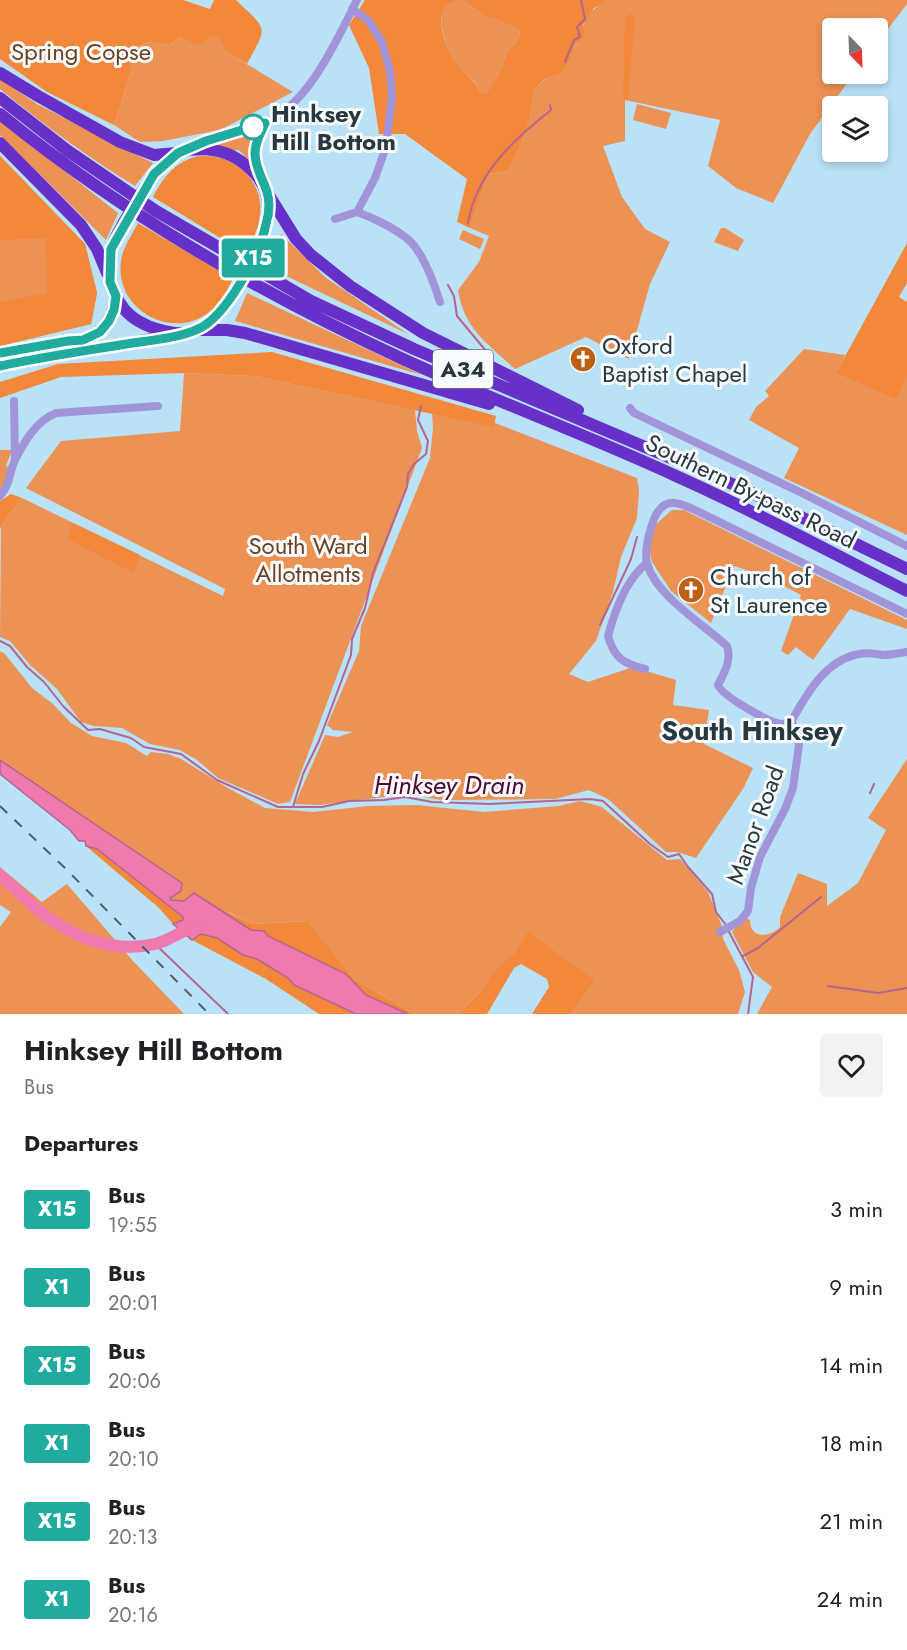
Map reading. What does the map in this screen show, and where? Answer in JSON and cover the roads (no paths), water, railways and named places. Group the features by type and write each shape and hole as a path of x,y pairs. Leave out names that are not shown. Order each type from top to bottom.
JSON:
{"highway":[{"path":"0,73 120,142 154,155 217,150 232,155 260,178 296,239 310,255 350,286 423,333 579,411 616,433"},
{"name":"A34","path":"0,98 68,151 156,211 311,301 414,349 616,433"},
{"name":"A34","path":"0,114 94,184 177,239 230,270 305,311 405,360 576,432"},
{"path":"0,143 81,225 94,243 116,296 129,314 138,321 153,328 191,331 226,330 245,333 472,399 576,432"},
{"path":"110,282 111,249 121,229 154,174 182,152"},
{"path":"0,368 21,362 154,340 191,331 216,316 231,298 257,250 266,224 268,193"},
{"path":"68,341 93,329 104,312 107,296 102,261"},
{"path":"0,353 90,338 100,332 109,321 114,310 116,296"},
{"name":"Southern By-pass Road","path":"576,432 678,476 907,591"},
{"name":"Southern By-pass Road","path":"616,433 755,494 907,569"}],"street":[{"path":"182,152 206,141 265,123 278,116 300,96 326,61 357,0"},
{"path":"352,9 368,20 382,42 390,71 392,96 386,147 375,178 357,212"},
{"path":"260,178 255,154 256,143 265,123"},
{"path":"335,219 357,212 390,228 411,243 433,279 440,302"},
{"path":"0,496 9,485 15,462 14,401"},
{"path":"15,462 36,426 46,417 56,413 158,406"},
{"path":"630,408 634,413 907,546"},
{"path":"907,614 676,501 668,502 657,513 651,527 646,547 647,563 655,579 685,612 727,646 729,652 727,666 718,685 720,689 728,697 780,724 791,722 802,702 825,671 842,661 860,654 884,655 907,652"},
{"path":"641,668 627,664 616,654 608,636 631,580 647,563"},
{"name":"Manor Road","path":"725,930 740,921 748,911 751,888 760,857 793,788 799,745 797,731 791,722"}],"waterway":[{"path":"565,62 574,40 580,37 577,27 585,19 581,0"},
{"path":"468,223 479,189 498,159 523,133 551,110 550,105"},
{"path":"448,285 454,296 457,316 486,351"},
{"path":"293,807 303,774 319,741 351,655 352,639 365,608 373,573 407,487 408,474 414,464 426,454 428,441 418,420 421,406"},
{"path":"600,625 631,559 637,537"},
{"name":"Hinksey Drain","path":"0,641 10,646 63,706 88,730 100,729 131,738 144,747 181,754 217,780 278,807 322,807 349,801 405,797 432,802 490,804 590,799 603,801 650,844 668,857 679,854 712,894 716,912 726,925"},
{"path":"870,793 874,784"},
{"path":"0,875 33,906 64,928 108,944 124,947 155,944 197,926"},
{"path":"743,956 758,948 821,897"},
{"name":"Hinksey Drain","path":"728,930 753,977 748,1014"},
{"path":"155,944 228,1014"},
{"path":"828,986 878,993 907,988"}],"railway":[{"path":"0,806 65,868 209,1014"}],"place":[{"name":"Hinksey Hill Bottom","path":"253,127"},
{"name":"Oxford Baptist Chapel","path":"583,359"},
{"name":"Church of St Laurence","path":"691,590"}],"district":[{"name":"South Hinksey","path":"752,730"}],"park label":[{"name":"Spring Copse","path":"81,51"},
{"name":"South Ward Allotments","path":"308,559"}]}
